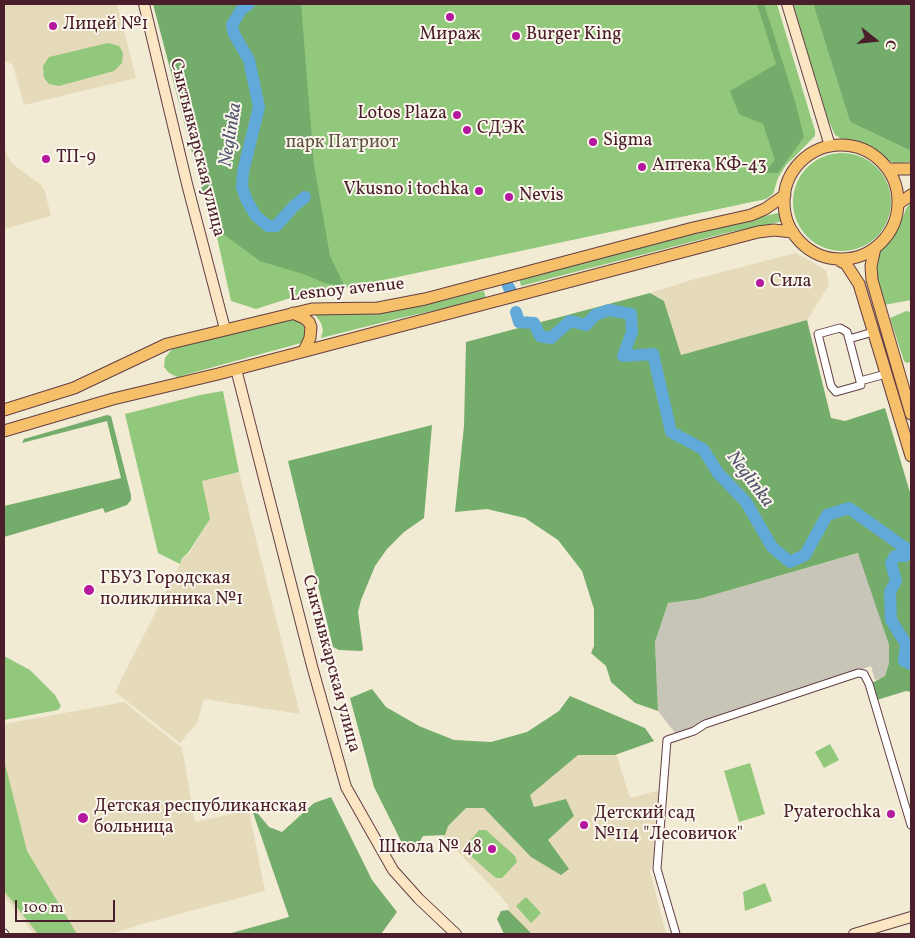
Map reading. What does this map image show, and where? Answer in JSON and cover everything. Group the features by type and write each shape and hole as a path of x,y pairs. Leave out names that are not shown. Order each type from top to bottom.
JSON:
{"main road":[{"name":"Сыктывкарская улица","path":"144,4 187,184 225,329"},
{"path":"787,4 830,146"},
{"path":"837,259 863,255 875,248 887,236 895,221 898,204 896,185 888,169 876,157 862,149 841,145 817,150 795,168 788,181 785,209 792,232 802,244 813,251 846,264 859,284 911,456"},
{"path":"888,169 911,169"},
{"name":"Lesnoy avenue","path":"4,410 74,388 167,344 312,309 393,306 693,228 751,215 765,209 785,195"},
{"path":"898,204 911,195"},
{"path":"4,431 113,399 236,369 758,232 774,230 792,232"},
{"path":"875,248 871,266 872,280 911,414"},
{"path":"293,313 304,318 311,327 310,338 304,351"},
{"name":"Сыктывкарская улица","path":"236,369 312,666 346,787 393,870 419,899 456,934"},
{"path":"33,401 40,421"},
{"path":"854,934 911,917"}],"street":[{"path":"840,328 847,332 849,339 861,385 836,392 831,386 818,334 840,328"},
{"path":"849,339 873,332"},
{"path":"860,380 886,374"},
{"path":"676,934 658,869 668,740 694,731 705,724 829,682 858,673 864,674 868,679 911,825"}],"shaded area":[{"path":"4,4 117,4 136,78 24,105 13,65 4,60"},
{"path":"4,146 7,156 14,165 41,185 45,192 51,216 4,229"},
{"path":"796,253 826,270 829,285 807,320 681,355 664,301 650,293 691,280"},
{"path":"239,472 300,714 204,699 197,723 180,743 115,692 183,558 189,554 210,519 202,481"},
{"path":"859,553 889,645 889,663 885,677 875,680 871,666 676,734 658,711 655,642 668,603 699,599"},
{"path":"124,702 182,748 195,822 249,810 265,891 111,934 34,934 4,896 4,724"},
{"path":"611,737 630,798 660,790 656,852 650,871 666,934 515,934 508,905 433,826 466,799"}],"green space":[{"path":"153,4 301,4 314,165 330,256 345,287 325,283 260,261 212,226"},
{"name":"парк Патриот","path":"157,4 777,4 815,136 786,165 778,178 773,194 766,199 287,299 256,309 231,301 199,155"},
{"path":"757,4 764,4 795,101 804,137 778,173 764,173 775,160 763,124 739,114 730,91 776,64"},
{"path":"792,4 813,4 850,122 911,151 911,162 895,163 889,161 876,151 858,143 845,141 835,135 828,119"},
{"path":"813,4 911,4 911,151 850,122"},
{"path":"108,43 119,46 123,53 122,63 114,71 59,86 49,84 44,78 43,66 49,57"},
{"path":"842,153 861,157 877,167 887,183 891,202 887,221 877,237 861,247 842,251 823,247 807,237 797,221 793,202 797,183 807,167 823,157"},
{"path":"911,202 911,300 884,305 877,279 879,259 877,256 898,230 906,209"},
{"path":"782,212 784,221 726,233 521,286 519,277"},
{"path":"484,291 486,299 321,338 323,330 321,323 314,313 381,311"},
{"path":"650,293 664,301 681,355 807,320 831,418 845,421 885,408 911,496 911,692 906,691 877,700 872,683 885,676 889,663 889,645 858,553 699,599 668,603 655,642 658,711 635,703 611,682 606,666 591,653 594,646 594,609 582,571 558,540 525,518 487,509 455,512 464,426 466,342"},
{"path":"906,311 910,312 911,318 911,362 907,363 904,361 890,318"},
{"path":"294,316 305,320 308,334 301,343 177,377 169,373 164,367 165,358 172,349"},
{"path":"223,391 239,472 202,481 210,519 188,553 182,558 180,564 158,553 125,414"},
{"path":"107,415 111,416 131,495 131,500 127,505 105,513 103,508 4,537 4,506 121,478 107,421 22,443 24,439"},
{"path":"432,425 424,518 404,532 387,549 375,566 358,612 362,651 339,650 333,647 288,461"},
{"path":"4,656 30,670 55,695 61,706 58,710 4,720"},
{"path":"372,689 386,707 419,726 454,740 491,742 527,732 559,711 570,696 645,728 654,741 615,755 578,755 530,795 534,807 566,799 574,816 548,840 569,869 561,875 531,857 484,808 466,808 448,826 445,835 423,836 417,846 403,845 374,787 350,698"},
{"path":"830,744 839,760 824,768 815,752"},
{"path":"4,760 27,851 77,934 38,934 4,891"},
{"path":"750,763 765,814 739,822 724,771"},
{"path":"331,797 372,880 397,912 381,934 228,934 289,917 250,804 269,827 282,832 314,803"},
{"path":"479,830 486,830 515,856 517,862 502,878 496,878 466,852 466,846"},
{"path":"765,883 772,901 745,911 743,892"},
{"path":"526,897 541,913 531,923 516,906"},
{"path":"508,910 532,934 504,934 497,919 501,911"}],"waterway":[{"name":"Neglinka","path":"249,4 241,10 232,25 234,34 249,60 259,107 243,172 242,187 247,201 256,216 268,226 276,226 305,197"},
{"name":"Neglinka","path":"508,286 511,291"},
{"name":"Neglinka","path":"516,312 519,322 534,323 540,336 551,338 570,321 586,325 595,315 609,310 631,314 632,332 623,356 653,354 671,432 703,449 718,473 746,502 772,547 790,562 805,555 827,515 849,508 908,550 905,556 895,556 891,563 896,581 890,592 891,620 906,644 904,661 911,664"}],"place":[{"name":"Мираж","path":"450,17"},
{"name":"Лицей №1","path":"53,26"},
{"name":"Burger King","path":"516,36"},
{"name":"Lotos Plaza","path":"457,115"},
{"name":"СДЭК","path":"467,130"},
{"name":"Sigma","path":"593,142"},
{"name":"ТП-9","path":"46,159"},
{"name":"Аптека КФ-43","path":"642,167"},
{"name":"Vkusno i tochka","path":"479,191"},
{"name":"Nevis","path":"509,197"},
{"name":"Сила","path":"760,283"},
{"name":"ГБУЗ Городская поликлиника №1","path":"89,590"},
{"name":"Pyaterochka","path":"891,814"},
{"name":"Детская республиканская больница","path":"83,818"},
{"name":"Детский сад №114 \"Лесовичок\"","path":"584,825"},
{"name":"Школа № 48","path":"492,849"}]}
